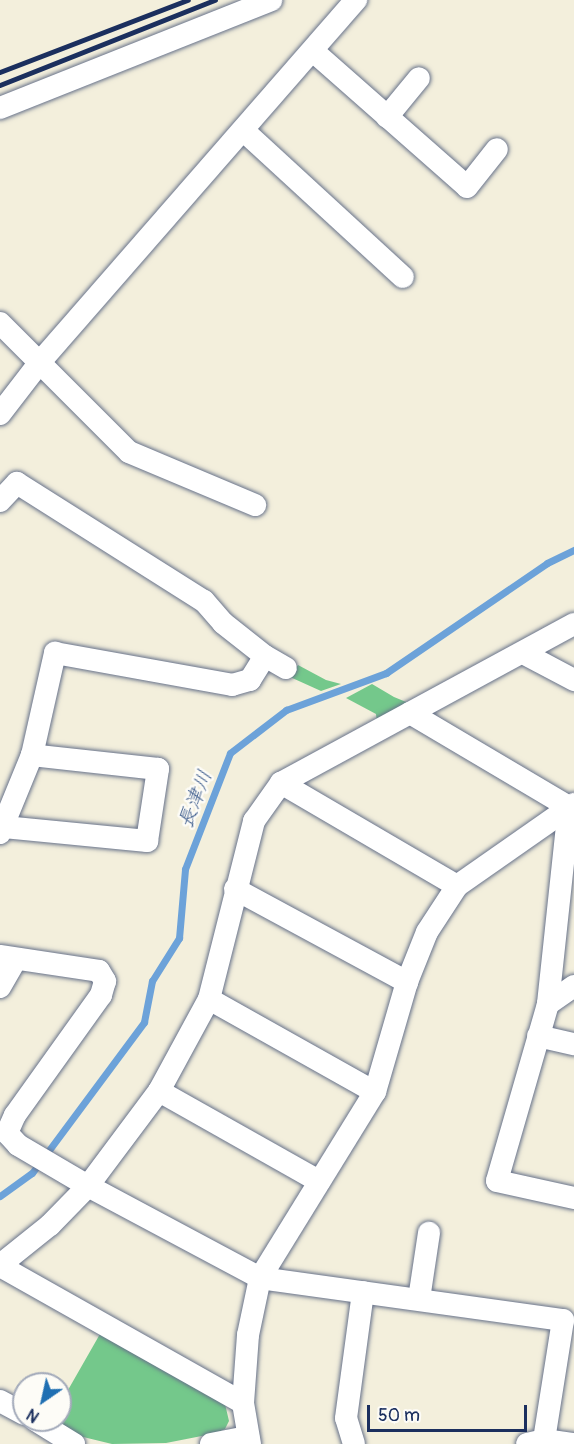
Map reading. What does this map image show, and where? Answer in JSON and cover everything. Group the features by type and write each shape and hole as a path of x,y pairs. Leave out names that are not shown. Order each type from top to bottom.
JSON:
{"street":[{"path":"0,108 271,0"},
{"path":"0,414 40,362 356,0"},
{"path":"313,51 467,187 497,149"},
{"path":"387,117 419,78"},
{"path":"243,130 403,277"},
{"path":"0,323 129,452 255,506"},
{"path":"0,501 17,483 204,601 223,623 266,656 286,668"},
{"path":"243,1403 0,1266 50,1226 88,1186 159,1091 209,999 254,821 281,783 574,624"},
{"path":"32,755 158,769 147,841 2,830 32,755 55,653 232,685 250,680 266,656"},
{"path":"523,653 574,680"},
{"path":"410,713 572,805"},
{"path":"281,783 457,886"},
{"path":"211,1444 249,1441 243,1403 248,1335 260,1278 375,1092 407,982 427,932 457,886 572,805"},
{"path":"572,805 548,1004 497,1181 574,1198"},
{"path":"235,889 407,982"},
{"path":"0,987 8,957 99,971 105,981 101,995 3,1134 88,1186 260,1278 563,1320 535,1442 574,1444"},
{"path":"548,1004 574,986"},
{"path":"209,999 375,1092"},
{"path":"538,1036 574,1044"},
{"path":"159,1091 319,1181"},
{"path":"419,1299 429,1233"},
{"path":"354,1444 346,1418 363,1292"},
{"path":"54,1432 74,1444"}],"green space":[{"path":"298,665 326,680 341,684 321,691 290,677"},
{"path":"372,684 411,704 377,724 376,714 346,698"},
{"path":"100,1334 225,1404 229,1421 225,1429 217,1433 166,1443 112,1444 70,1432 72,1383"}],"waterway":[{"name":"長津川","path":"0,1196 32,1173 144,1022 152,981 179,938 185,869 230,753 286,710 386,673 547,563 574,550"}],"railway":[{"path":"0,72 188,0"},
{"path":"0,85 215,0"}]}
